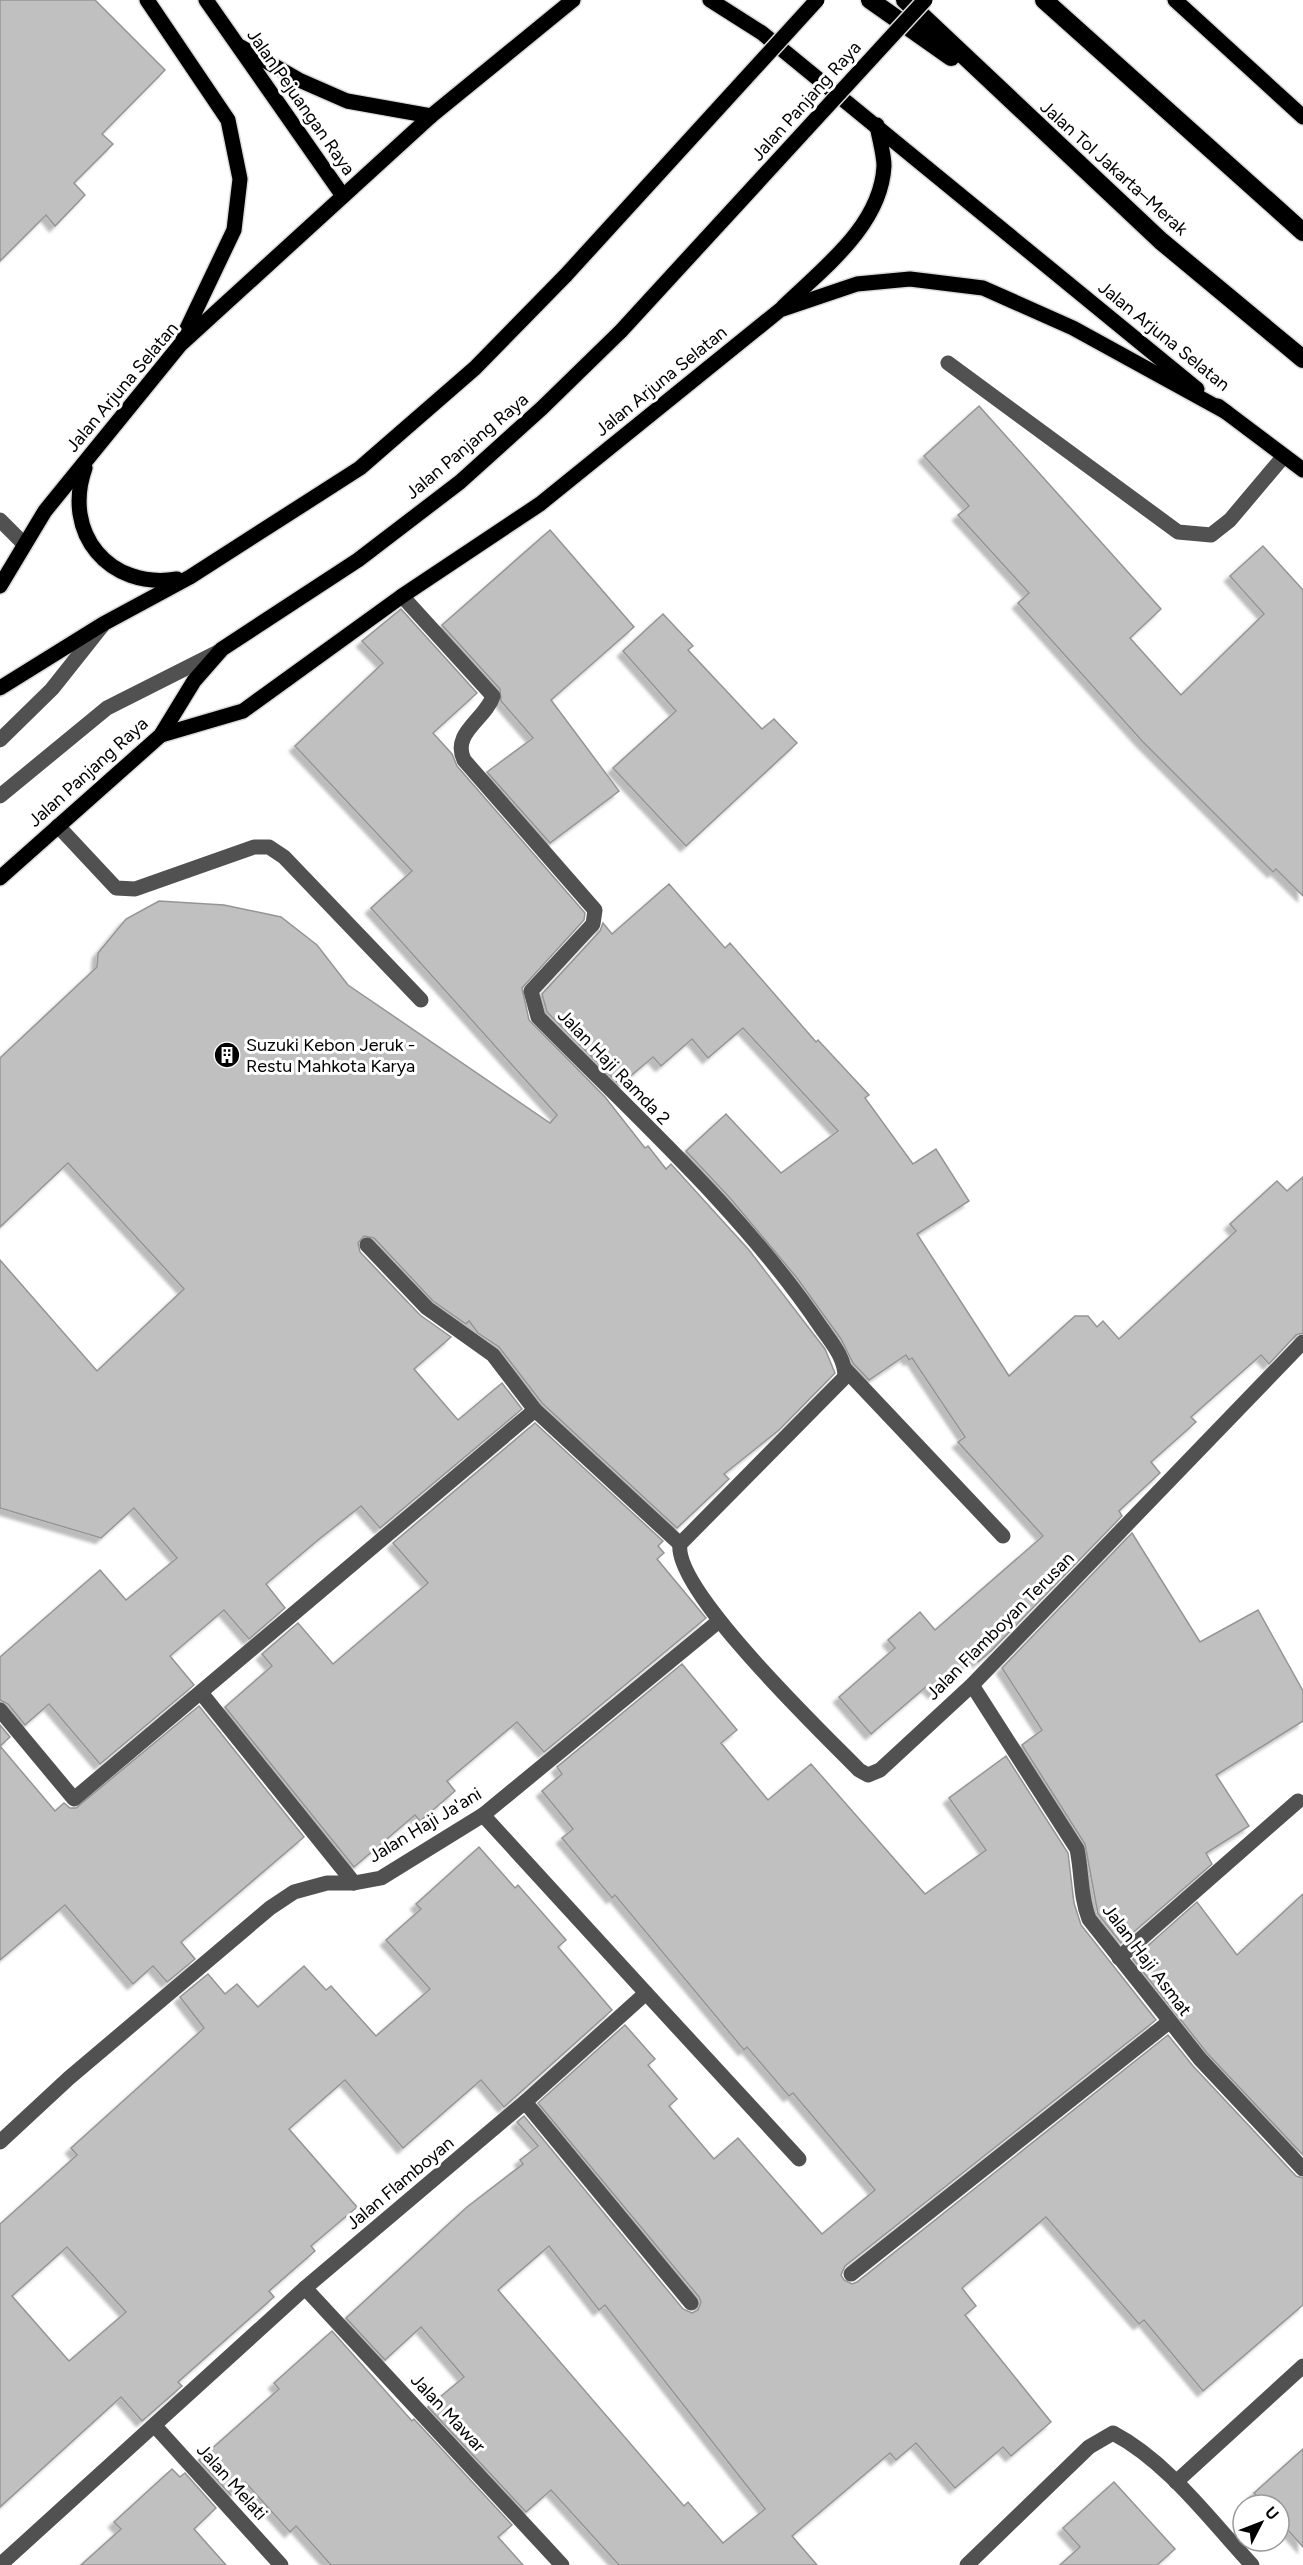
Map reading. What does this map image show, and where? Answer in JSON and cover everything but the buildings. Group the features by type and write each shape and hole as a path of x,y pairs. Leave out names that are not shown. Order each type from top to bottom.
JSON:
{"highway":[{"path":"870,0 997,88"},
{"name":"Jalan Tol Jakarta–Merak","path":"905,0 1161,241 1303,359"},
{"path":"1044,0 1303,232"}],"main road":[{"path":"147,0 228,120 240,179 234,230 180,345"},
{"name":"Jalan Pejuangan Raya","path":"206,0 343,196"},
{"name":"Jalan Arjuna Selatan","path":"0,586 4,569 23,543 180,345 431,116 573,0"},
{"name":"Jalan Arjuna Selatan","path":"710,0 762,33 1226,412 1303,470"},
{"path":"0,688 103,624 190,577 360,468 475,368 566,274 817,0"},
{"name":"Jalan Panjang Raya","path":"0,878 161,735 194,681 222,650 358,560 460,482 621,331 925,0"},
{"path":"1175,0 1303,117"},
{"path":"238,46 299,80 346,101 431,116"},
{"path":"780,310 853,238 874,203 884,166 877,125"},
{"name":"Jalan Arjuna Selatan","path":"161,735 243,711 402,596 540,504 780,310 857,284 910,279 983,288 1073,328 1226,412"},
{"path":"89,457 78,489 80,523 96,553 123,574 156,582 190,577"}],"street":[{"path":"948,363 1178,532 1211,535 1230,520 1255,493 1284,456"},
{"path":"0,520 23,543"},
{"name":"Jalan Haji Ramda 2","path":"402,596 493,696 487,708 467,729 461,748 464,760 595,910 593,924 531,991 538,1017 749,1234 789,1281 843,1360 845,1369"},
{"path":"0,740 52,689 103,624"},
{"path":"0,796 107,708 222,650"},
{"path":"57,826 116,888 135,889 254,848 269,847 284,856 421,1000"},
{"path":"367,1245 428,1308 493,1355 535,1410 680,1544"},
{"name":"Jalan Flamboyan Terusan","path":"719,1621 859,1770 868,1775 880,1770 972,1685 1303,1342"},
{"path":"845,1369 1004,1536"},
{"path":"719,1621 684,1568 679,1554 680,1544 845,1377 845,1369"},
{"path":"0,1710 74,1799 202,1694 535,1410"},
{"name":"Jalan Haji Ja'ani","path":"0,2142 69,2078 270,1908 294,1892 327,1883 354,1883 381,1878 483,1815 719,1621"},
{"name":"Jalan Haji Asmat","path":"972,1685 1077,1849 1081,1870 1081,1893 1089,1918 1200,2059 1303,2169"},
{"path":"202,1694 354,1883"},
{"path":"1119,1958 1298,1801"},
{"path":"483,1815 799,2159"},
{"name":"Jalan Flamboyan","path":"5,2564 305,2288 525,2102 646,1993"},
{"path":"851,2274 1169,2022"},
{"path":"525,2102 691,2303"},
{"name":"Jalan Mawar","path":"305,2288 562,2565"},
{"path":"1176,2482 1303,2366"},
{"name":"Jalan Melati","path":"154,2426 281,2565"},
{"path":"967,2565 1089,2447 1113,2433 1129,2441 1176,2482 1252,2565"}],"place":[{"name":"Suzuki Kebon Jeruk - Restu Mahkota Karya","path":"227,1055"}]}
